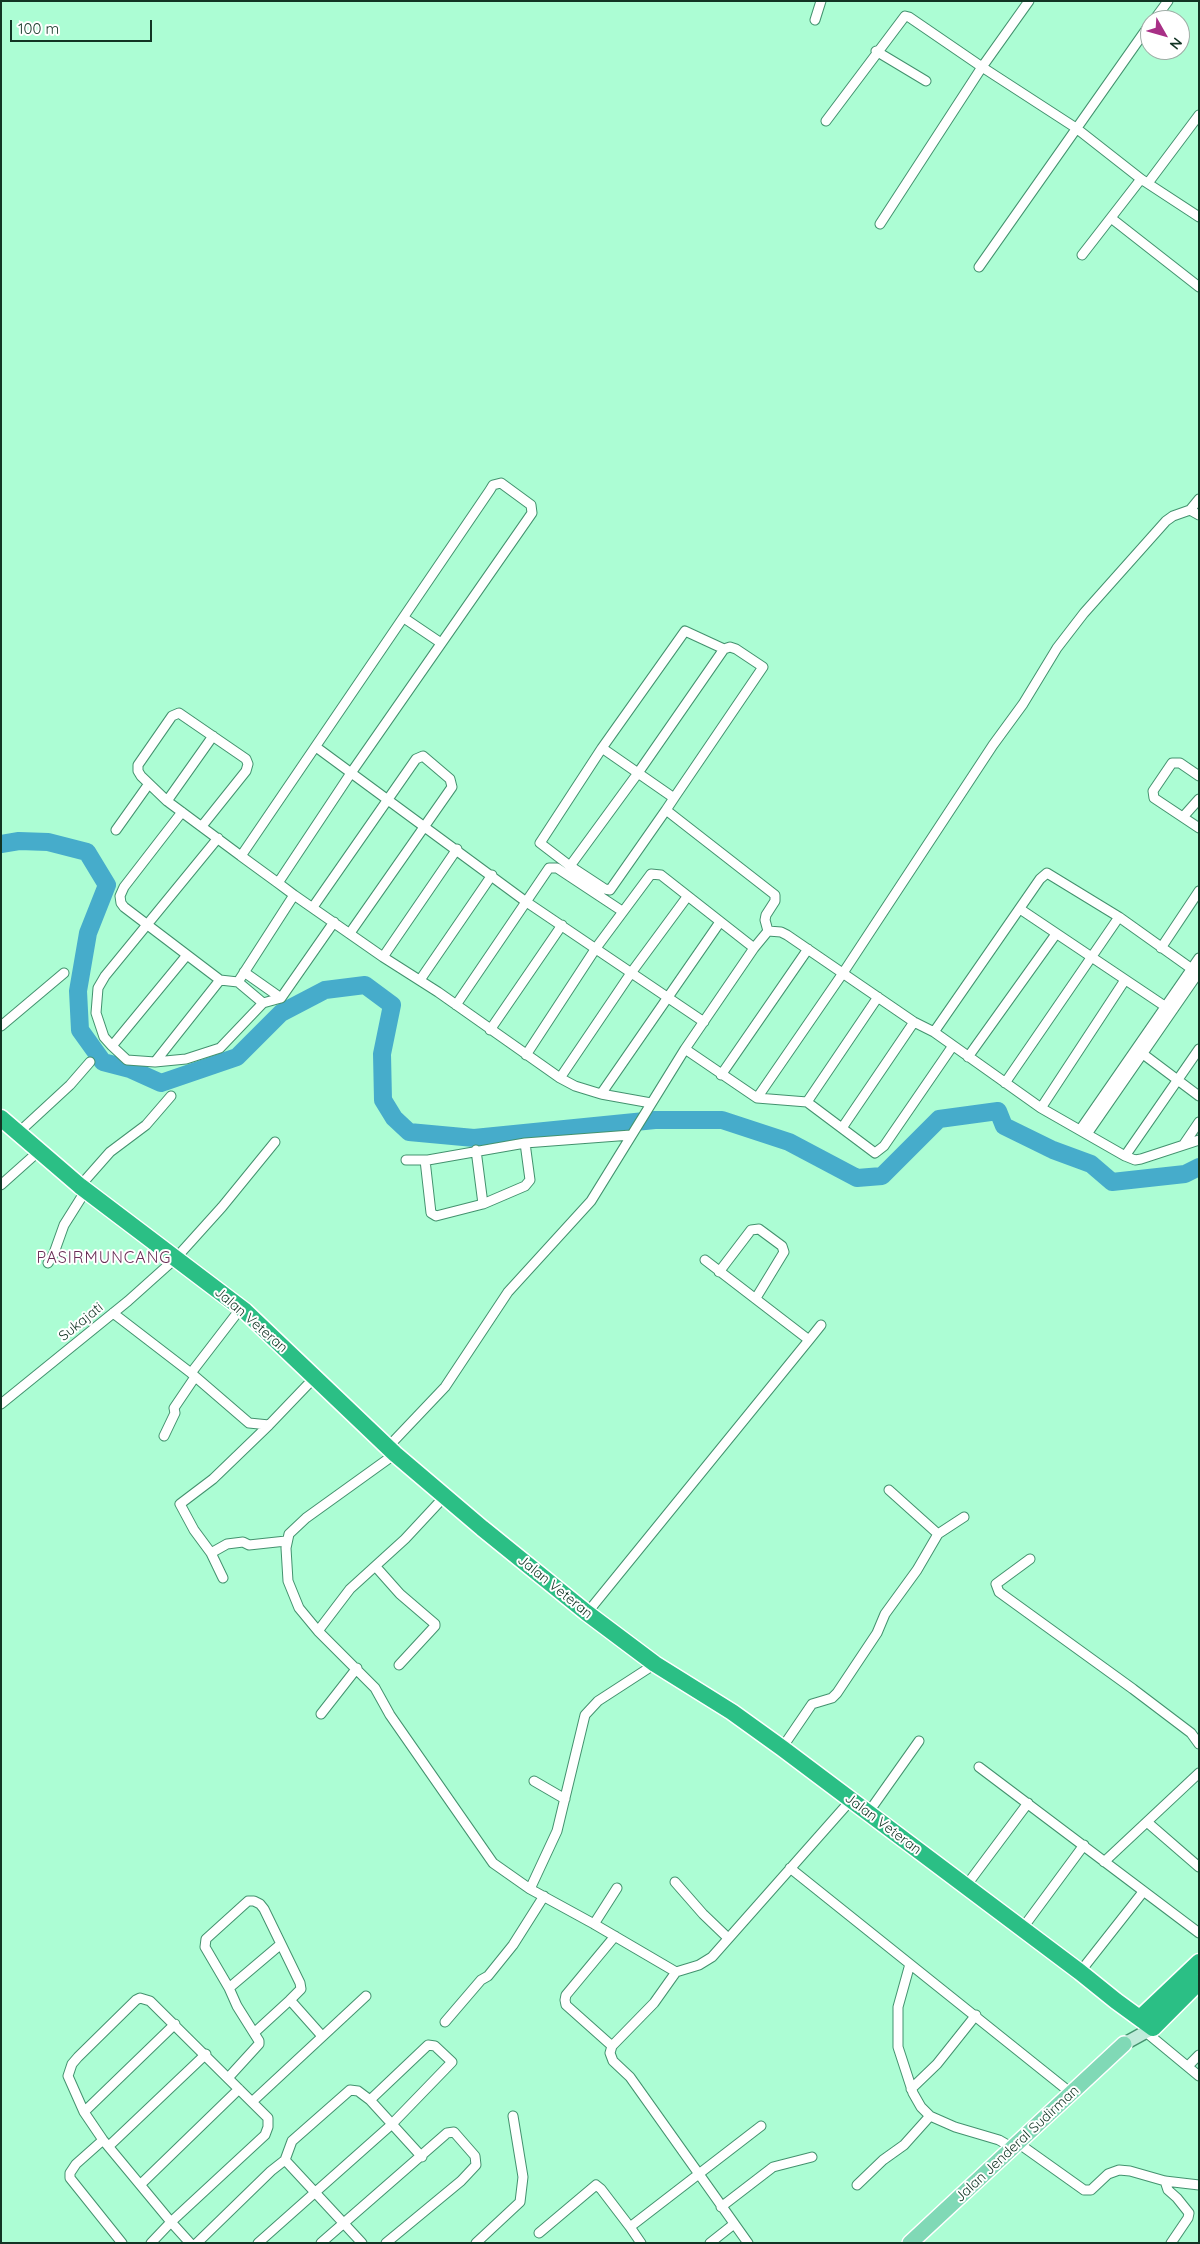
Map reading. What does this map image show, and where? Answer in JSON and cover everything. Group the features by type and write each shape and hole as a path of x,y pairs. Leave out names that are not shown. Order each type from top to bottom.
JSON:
{"highway":[{"name":"Jalan Veteran","path":"1,1118 83,1188 241,1308 391,1450 587,1613 655,1664 732,1712 782,1748 1080,1972 1147,2026"},
{"path":"1147,2026 1171,1999 1199,1962"},
{"path":"1171,1999 1199,1982"}],"main road":[{"path":"1124,2044 1147,2026"},
{"name":"Jalan Jenderal Sudirman","path":"910,2243 1124,2044"}],"street":[{"path":"815,20 821,1"},
{"path":"880,224 982,67 1030,1"},
{"path":"826,121 876,51 903,16 907,15 982,67 1076,128 1145,181 1199,217"},
{"path":"979,267 1140,38"},
{"path":"876,51 926,81"},
{"path":"1082,255 1199,115"},
{"path":"1111,218 1199,287"},
{"path":"241,856 493,485 501,483 531,504 532,513 351,773 278,884"},
{"path":"757,1098 843,974 983,760 1023,704 1057,648 1084,613 1166,521 1172,516 1195,507"},
{"path":"404,618 440,644"},
{"path":"682,632 692,632 724,649 736,649 760,664 763,668 610,890 605,889 570,866 540,843 602,748 682,632"},
{"path":"570,866 638,773 724,649"},
{"path":"202,826 246,771 248,764 246,759 178,713 172,716 138,765 138,771 148,785 278,884 560,1078 574,1086 649,1106"},
{"path":"167,800 213,736"},
{"path":"316,747 457,849 525,901 704,1022"},
{"path":"602,748 674,798"},
{"path":"314,908 387,799 416,759 423,756 450,779 452,784 350,933"},
{"path":"1199,776 1180,763 1172,763 1153,791 1154,798 1199,828"},
{"path":"116,830 148,785"},
{"path":"1184,817 1199,799"},
{"path":"666,810 775,894 775,901 765,920 768,932"},
{"path":"182,812 120,896 124,908 220,980 238,982 262,1002"},
{"path":"218,838 105,976 98,988 96,1001 98,1019 104,1037 127,1060 155,1062 186,1059 220,1048 262,1002 281,998 334,922"},
{"path":"383,957 457,849"},
{"path":"456,1005 545,872 553,867 622,911"},
{"path":"526,1055 622,911 647,878 654,873 661,875 754,948"},
{"path":"934,1032 1040,879 1047,873 1119,917 1160,948 1197,972"},
{"path":"420,980 492,875"},
{"path":"1160,948 1199,890"},
{"path":"238,982 294,895"},
{"path":"560,1078 631,973 687,897"},
{"path":"1020,908 1091,958 1169,1009"},
{"path":"1004,1083 1119,917"},
{"path":"601,1094 720,922"},
{"path":"490,1030 562,926"},
{"path":"676,1972 594,1924 530,1890 493,1863 390,1715 375,1688 318,1631 299,1608 290,1588 287,1573 286,1541 293,1529 391,1450 445,1387 502,1300 587,1206 685,1049 754,948 768,932 781,932 914,1022 934,1032 952,1047 1041,1108 1124,1156 1135,1160 1141,1159 1199,1140"},
{"path":"968,1058 1056,934"},
{"path":"721,1075 808,949"},
{"path":"112,1046 187,954"},
{"path":"1083,1132 1197,972 1199,958"},
{"path":"244,972 281,998"},
{"path":"1,1026 64,973"},
{"path":"155,1062 220,980"},
{"path":"1041,1108 1125,980"},
{"path":"807,1102 878,997"},
{"path":"1083,1132 1143,1054 1169,1009"},
{"path":"842,1128 914,1022"},
{"path":"685,1049 757,1098 807,1102 868,1149 878,1153 952,1047"},
{"path":"1124,1156 1199,1049"},
{"path":"1143,1054 1199,1096"},
{"path":"18,1133 70,1085 90,1062"},
{"path":"48,1263 54,1253 64,1225 83,1188 110,1152 146,1125 171,1096"},
{"path":"1184,1144 1199,1122"},
{"path":"406,1160 425,1160 525,1143 632,1133"},
{"name":"Sukajati","path":"1,1404 113,1313 176,1258 222,1207 275,1142"},
{"path":"425,1160 431,1215 436,1216 483,1204 528,1184 530,1180 525,1143"},
{"path":"476,1150 483,1204"},
{"path":"1,1185 39,1151"},
{"path":"719,1272 751,1230 759,1229 782,1246 784,1252 756,1298"},
{"path":"704,1260 809,1340"},
{"path":"164,1436 175,1413 174,1408 193,1375 241,1308"},
{"path":"113,1313 193,1375 244,1420 249,1423 268,1425"},
{"path":"587,1613 821,1325"},
{"path":"223,1578 211,1553 194,1530 180,1504 213,1479 315,1377"},
{"path":"890,1490 938,1534"},
{"path":"318,1631 350,1589 405,1539 444,1496"},
{"path":"782,1748 812,1704 832,1698 837,1693 877,1633 886,1614 918,1570 938,1534 964,1517"},
{"path":"211,1553 227,1544 286,1541"},
{"path":"1030,1559 996,1584 998,1592 1133,1689 1190,1733 1199,1744"},
{"path":"376,1567 400,1594 436,1624 400,1664"},
{"path":"530,1890 557,1831 586,1715 590,1708 655,1664"},
{"path":"321,1714 357,1668"},
{"path":"868,1813 919,1741"},
{"path":"979,1767 1199,1933"},
{"path":"1104,1862 1197,1776"},
{"path":"534,1781 565,1799"},
{"path":"748,2243 630,2077 613,2061 610,2053 612,2046 654,2003 676,1972 699,1965 712,1957 851,1800"},
{"path":"966,1886 1028,1803"},
{"path":"1147,1822 1199,1867"},
{"path":"1022,1929 1084,1845"},
{"path":"790,1868 976,2015 1071,2093"},
{"path":"675,1882 703,1914 728,1938"},
{"path":"594,1924 617,1888"},
{"path":"1080,1972 1144,1892"},
{"path":"445,2022 481,1980 488,1976 513,1945 544,1896"},
{"path":"228,2078 259,2044 205,1947 206,1940 248,1901 254,1901 264,1909 300,1983 300,1989 290,2000 254,2033"},
{"path":"612,2046 566,2005 565,2000 566,1995 615,1936"},
{"path":"229,1988 281,1944"},
{"path":"910,1964 898,2007 898,2047 912,2089 921,2107 930,2116 955,2127 1015,2146 1084,2190 1091,2190 1108,2174 1118,2170 1130,2171 1165,2181 1199,2185"},
{"path":"252,2101 366,1996"},
{"path":"151,2243 171,2222 265,2135 268,2127 268,2118 206,2054 146,1998 136,2000 78,2058 69,2071 68,2076 84,2112 106,2143 171,2222 190,2243"},
{"path":"290,2000 322,2036"},
{"path":"912,2089 936,2064 976,2015"},
{"path":"84,2112 175,2024"},
{"path":"1147,2026 1199,2076"},
{"path":"258,2243 314,2191 391,2125 452,2062 435,2046 428,2045 370,2100"},
{"path":"122,2243 70,2178 70,2173 76,2164 106,2143 206,2054"},
{"path":"1188,2066 1199,2055"},
{"path":"140,2184 239,2089"},
{"path":"197,2243 271,2171 285,2160 292,2141 350,2090 358,2091 370,2100 422,2157"},
{"path":"476,2243 520,2202 523,2177 513,2116"},
{"path":"857,2185 883,2160 904,2145 930,2116"},
{"path":"630,2227 761,2126"},
{"path":"321,2243 342,2222 451,2131 458,2135 475,2156 476,2165 461,2181 386,2243"},
{"path":"721,2206 773,2167 812,2158"},
{"path":"285,2160 362,2243"},
{"path":"1165,2181 1168,2190 1177,2198 1189,2214 1171,2243"},
{"path":"539,2233 596,2186 601,2188 630,2227 636,2241"},
{"path":"710,2243 734,2224"}],"waterway":[{"path":"1,844 19,841 48,842 87,852 107,885 88,933 78,991 80,1030 103,1062 130,1069 161,1083 237,1057 281,1013 325,990 365,985 392,1005 382,1054 383,1100 394,1118 409,1132 474,1138 655,1120 722,1120 789,1142 857,1178 882,1176 939,1119 998,1111 1004,1126 1053,1150 1091,1164 1112,1182 1185,1174 1199,1167"}],"district":[{"name":"PASIRMUNCANG","path":"104,1258"}]}
